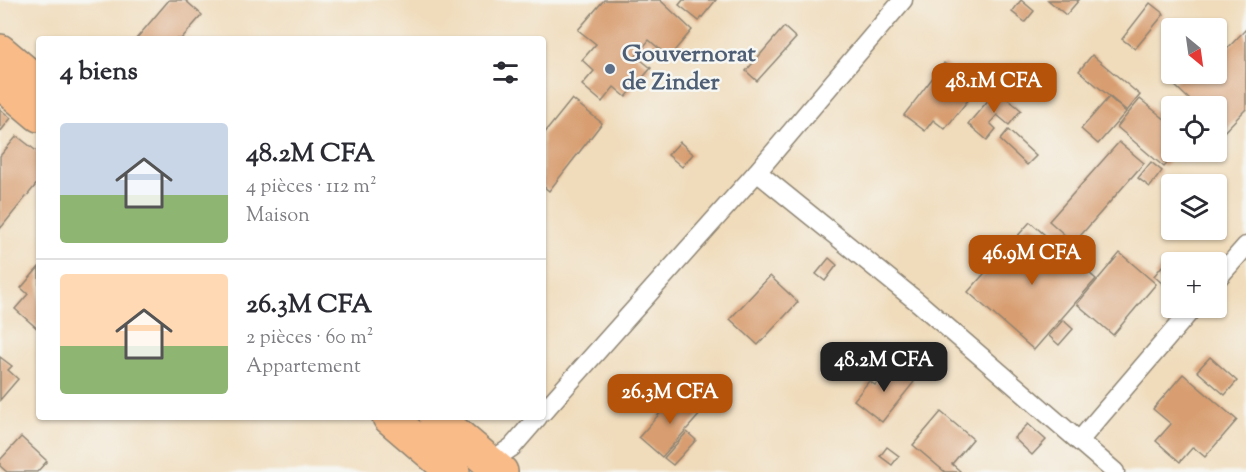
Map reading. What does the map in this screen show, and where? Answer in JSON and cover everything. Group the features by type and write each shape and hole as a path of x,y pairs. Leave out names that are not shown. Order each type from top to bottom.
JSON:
{"highway":[{"path":"0,51 36,81"},
{"path":"0,82 36,112"},
{"path":"396,420 485,460"},
{"path":"439,420 485,460"}],"street":[{"path":"546,409 757,172 903,0"},
{"path":"757,172 919,303 1115,472"},
{"path":"1227,268 1246,246"},
{"path":"1079,441 1184,318"},
{"path":"485,460 534,420"}],"building":[{"path":"169,0 185,0 202,15 184,36 139,36"},
{"path":"604,0 660,0 692,30 669,57 649,40 636,56 651,68 626,97 614,87 602,102 582,85 594,71 582,60 596,44 578,30"},
{"path":"683,0 716,0 699,21 679,5"},
{"path":"1021,0 1034,11 1025,22 1012,12"},
{"path":"1048,0 1079,0 1066,15"},
{"path":"1150,3 1164,14 1135,49 1122,39"},
{"path":"784,27 796,38 757,81 746,71"},
{"path":"1246,29 1246,109 1227,129 1227,96 1186,96 1173,84 1227,84 1227,49"},
{"path":"1092,55 1140,95 1127,111 1079,71"},
{"path":"944,63 977,89 945,129 933,120 925,131 904,115"},
{"path":"997,90 1021,110 1009,125 997,115 990,123 996,129 987,140 968,124"},
{"path":"1109,97 1126,112 1098,144 1081,129"},
{"path":"572,99 602,123 549,191 546,188 546,131"},
{"path":"1140,99 1161,116 1161,162 1168,162 1164,167 1117,127"},
{"path":"0,109 11,118 0,132"},
{"path":"1008,130 1036,156 1027,165 1000,140"},
{"path":"17,136 36,151 36,185 0,229 0,156"},
{"path":"680,142 693,154 682,167 668,155"},
{"path":"1119,142 1144,163 1074,243 1049,221"},
{"path":"1151,162 1162,171 1150,187 1138,178"},
{"path":"1030,222 1096,279 1034,350 968,292"},
{"path":"1120,253 1156,284 1113,335 1077,304"},
{"path":"829,258 837,265 825,281 816,274"},
{"path":"1161,267 1161,282 1154,276"},
{"path":"36,270 36,327 15,309 28,294 21,288"},
{"path":"770,276 798,302 758,345 730,319"},
{"path":"1063,320 1073,329 1059,345 1049,336"},
{"path":"0,357 12,366 8,370 18,379 0,400"},
{"path":"1210,357 1237,381 1225,395 1197,371"},
{"path":"892,365 914,382 882,422 854,400 869,381 875,385"},
{"path":"1183,374 1237,420 1205,457 1193,447 1180,462 1156,441 1171,424 1153,409"},
{"path":"678,393 701,413 662,457 639,437"},
{"path":"941,412 973,439 952,464 959,472 945,472 913,445"},
{"path":"1028,424 1046,440 1032,455 1014,438"},
{"path":"687,432 696,440 673,465 664,458"},
{"path":"21,437 47,461 37,472 7,472 0,466 0,460"},
{"path":"887,447 899,456 892,465 880,456"}],"place":[{"name":"Gouvernorat de Zinder","path":"610,69"}]}
